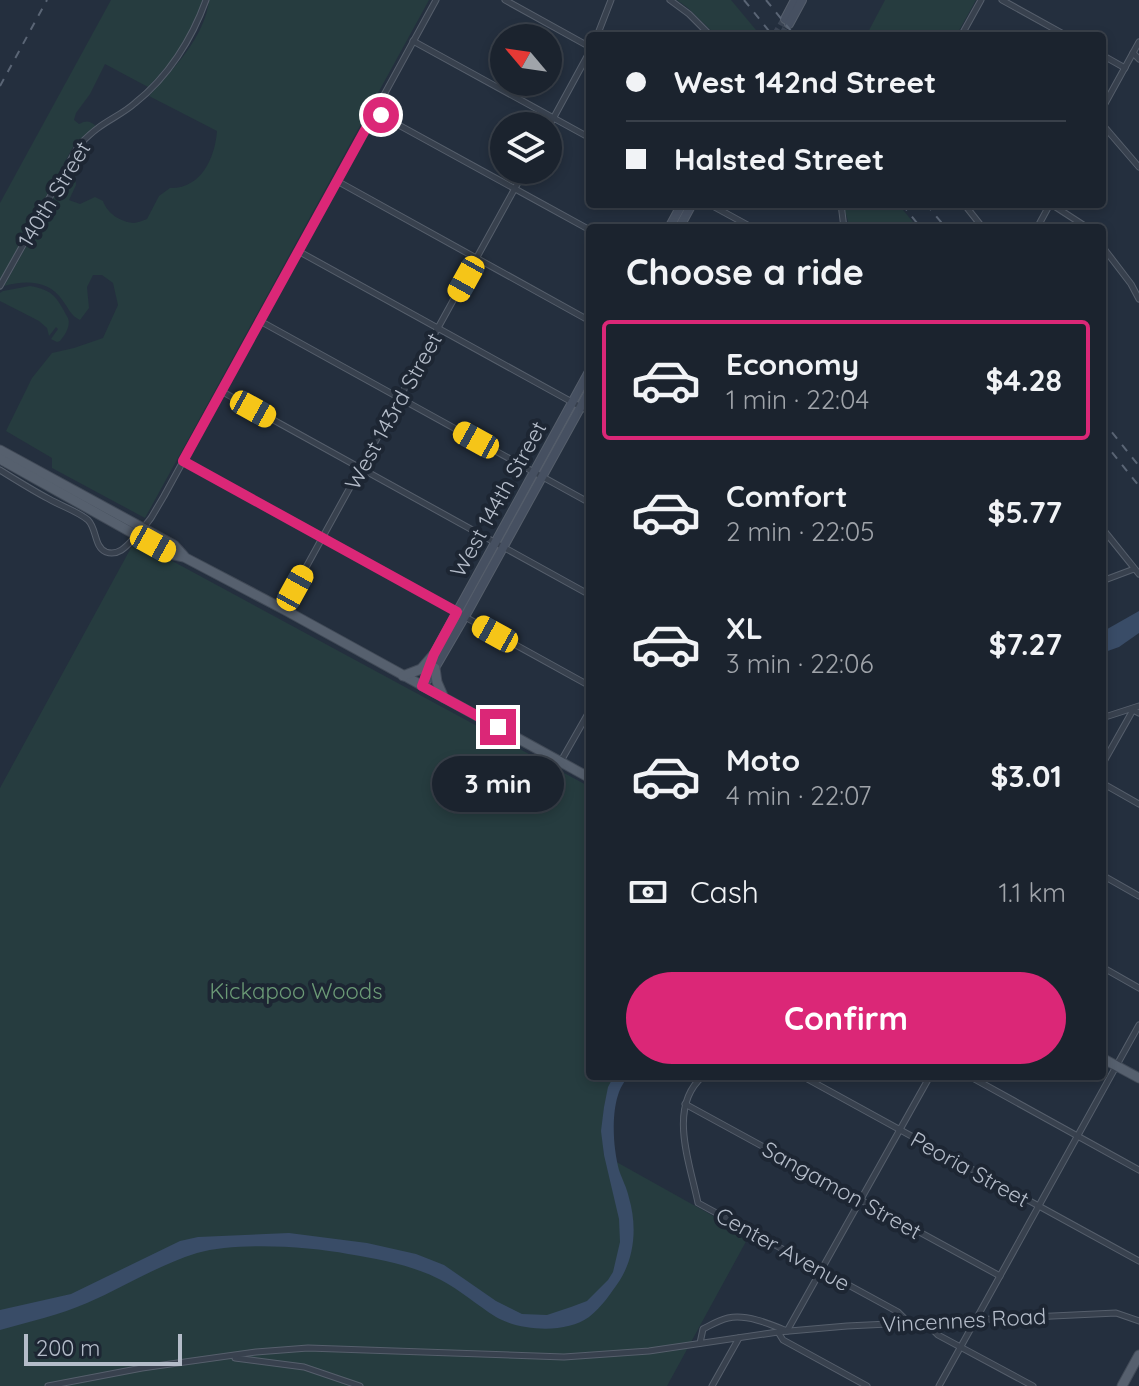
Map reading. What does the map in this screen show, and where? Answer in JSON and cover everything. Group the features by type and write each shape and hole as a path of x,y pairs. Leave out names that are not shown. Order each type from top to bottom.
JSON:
{"main road":[{"path":"0,450 14,462 140,532 174,545 184,557 586,776"},
{"path":"0,459 14,462"},
{"path":"403,676 421,669 434,654"},
{"path":"435,668 444,698"},
{"path":"1106,1060 1139,1079"},
{"path":"1122,1386 1139,1355"}],"street":[{"name":"140th Street","path":"0,286 79,145 158,82 179,54 200,18 206,0"},
{"path":"0,470 85,518 94,527 99,545 105,552 116,553 123,549 140,532 183,461 436,0"},
{"path":"505,0 586,47"},
{"path":"599,32 611,0"},
{"path":"670,0 707,32"},
{"path":"795,0 787,21 802,0"},
{"path":"963,32 981,0"},
{"path":"1002,0 1060,32"},
{"path":"413,41 542,112"},
{"path":"1106,102 1139,42"},
{"path":"1133,53 1139,59"},
{"path":"556,112 586,56"},
{"path":"1106,57 1125,68"},
{"path":"375,112 586,228"},
{"path":"562,123 586,136"},
{"path":"1106,129 1139,167"},
{"path":"337,181 586,319"},
{"name":"West 143rd Street","path":"283,609 517,184"},
{"path":"716,208 746,224"},
{"path":"967,208 980,224"},
{"path":"1056,208 1082,224"},
{"path":"298,251 586,410"},
{"path":"1106,251 1139,299"},
{"path":"260,321 586,501"},
{"name":"West 144th Street","path":"422,686 435,668 577,404 586,380"},
{"path":"221,391 586,593"},
{"name":"West 144th Street","path":"577,404 586,394"},
{"path":"183,461 586,684"},
{"path":"1106,533 1137,571 1106,580"},
{"name":"West 144th Street","path":"422,686 434,654 461,615"},
{"path":"1106,717 1137,710"},
{"path":"1106,759 1137,710"},
{"path":"561,762 586,717"},
{"path":"1106,785 1139,804"},
{"path":"1106,877 1139,896"},
{"path":"1106,969 1139,988"},
{"path":"939,1386 1139,1025"},
{"path":"685,1104 689,1092 700,1080"},
{"name":"Peoria Street","path":"809,1080 1139,1261"},
{"path":"787,1331 928,1080"},
{"path":"976,1080 1139,1170"},
{"name":"Sangamon Street","path":"685,1104 1000,1276"},
{"name":"Center Avenue","path":"685,1104 683,1132 698,1203 898,1312 908,1322"},
{"name":"Vincennes Road","path":"226,1357 308,1348 564,1357 649,1351 787,1331 908,1322 1116,1313 1139,1321"},
{"name":"Vincennes Road","path":"700,1343 703,1329 734,1317 766,1322 787,1331"},
{"path":"924,1321 938,1335 1033,1386"},
{"path":"778,1332 783,1340 867,1386"},
{"path":"712,1386 739,1337"},
{"path":"48,1386 142,1368 226,1357 304,1367 360,1386"}],"green space":[{"path":"111,0 203,0 181,46 148,87 105,64 74,120 79,124 88,122 96,126 74,145 0,281 0,203"},
{"path":"209,0 429,0 145,518 52,468 52,458 6,431 32,378 52,353 103,338 118,305 113,283 102,275 93,275 87,287 89,308 80,320 57,294 44,285 21,283 4,286 68,172 75,172 76,185 69,200 80,204 95,197 103,201 115,216 134,223 147,219 159,196 170,188 190,183 204,170 213,151 217,131 149,96 195,40"},
{"path":"677,0 731,0 758,32 713,32"},
{"path":"885,0 976,0 958,32 868,32"},
{"path":"844,208 901,208 915,224 848,224"},
{"path":"30,286 45,290 61,305 69,321 60,341 51,339 58,329 56,327 49,336 47,328 39,321 0,301 3,291"},
{"name":"Kickapoo Woods","path":"139,543 586,785 586,1080 613,1080 603,1114 604,1155 749,1236 667,1386 0,1386 0,788 132,546"}],"water":[{"path":"1139,611 1139,633 1106,652 1106,630"},
{"path":"612,1080 626,1080 616,1101 614,1131 619,1170 632,1208 633,1240 629,1261 620,1280 598,1309 579,1322 543,1329 517,1325 496,1317 441,1280 407,1266 331,1251 251,1246 197,1253 76,1307 0,1330 0,1310 71,1294 180,1241 198,1237 289,1233 367,1243 416,1254 444,1265 496,1301 522,1314 547,1315 587,1301 613,1272 620,1242 619,1219 601,1131"}],"tunnel":[{"path":"777,32 785,19"},
{"path":"784,32 789,24"}],"railway":[{"path":"0,86 47,0"},
{"path":"744,0 770,32"},
{"path":"766,0 792,32"},
{"path":"905,208 918,224"},
{"path":"929,208 943,224"},
{"path":"1106,425 1139,466"},
{"path":"1106,445 1139,486"}],"route":[{"path":"381,115 375,112 183,461 457,612 434,654 422,686 498,727"}]}
